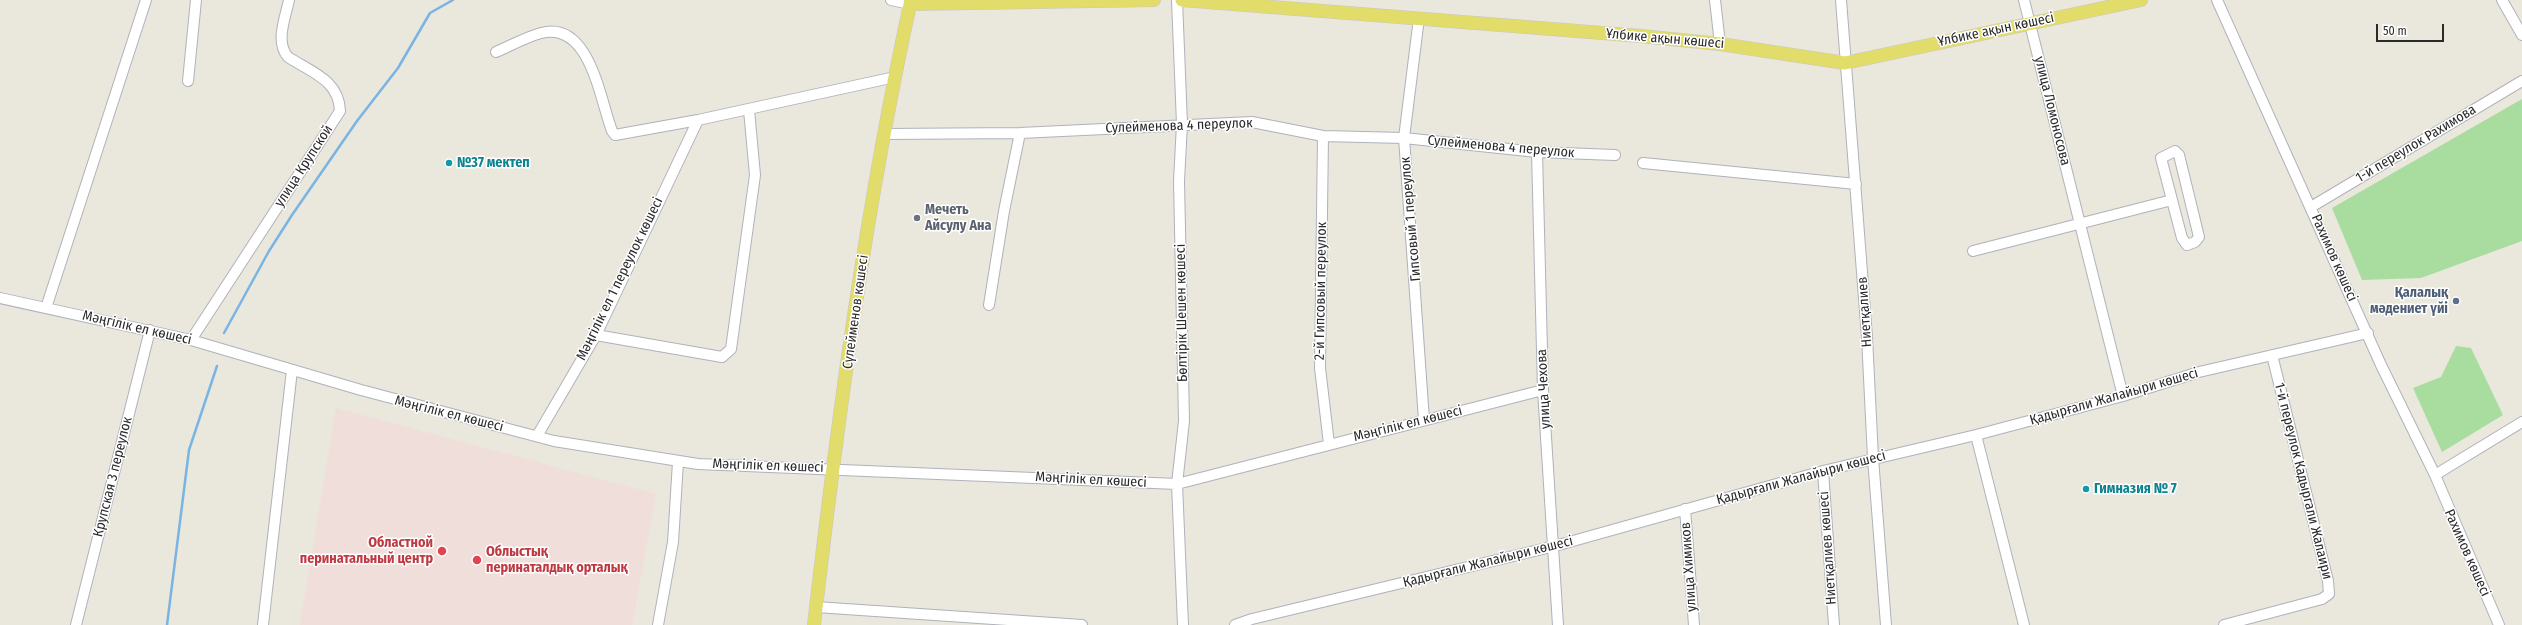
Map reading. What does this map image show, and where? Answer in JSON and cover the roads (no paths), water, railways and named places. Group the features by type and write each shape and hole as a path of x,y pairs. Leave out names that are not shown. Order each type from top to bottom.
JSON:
{"main road":[{"path":"910,2 1154,0"},
{"name":"Ұлбике ақын көшесі","path":"1182,0 1302,4 1419,18 1720,44 1845,63 2141,0"},
{"name":"Сүлейменов көшесі","path":"814,625 833,468 872,206 910,2"}],"street":[{"path":"46,308 146,0"},
{"path":"188,81 196,0"},
{"name":"улица Крупской","path":"191,340 340,111 339,98 332,85 288,58 283,52 280,44 289,0"},
{"path":"891,0 910,2"},
{"name":"Бөлтірік Шешен көшесі","path":"1177,0 1182,124 1179,180 1184,421 1177,484 1183,625"},
{"path":"1715,0 1720,44"},
{"name":"Ниетқалиев","path":"1841,0 1856,184 1867,337 1873,458 1886,625"},
{"name":"улица Ломоносова","path":"2024,0 2123,396"},
{"name":"Рахимов көшесі","path":"2217,0 2434,475 2499,625"},
{"path":"2502,0 2522,35"},
{"name":"Гипсовый 1 переулок","path":"1419,18 1404,138 1424,420"},
{"path":"496,52 542,32 564,34 585,51 594,72 612,131 615,134 749,110 895,77"},
{"name":"1-й переулок Рахимова","path":"2311,207 2522,81"},
{"path":"596,335 722,357 731,349 755,175 749,110"},
{"name":"Мәңгілік ел 1 переулок көшесі","path":"537,436 596,335 698,120"},
{"name":"Сулейменова 4 переулок","path":"885,134 1020,134 1182,124 1252,122 1323,136 1404,138 1537,152 1615,154"},
{"path":"989,305 1004,211 1020,134"},
{"name":"2-й Гипсовый переулок","path":"1323,136 1320,368 1329,444"},
{"path":"2174,151 2179,155 2199,237 2195,242 2187,245 2182,238 2172,200 2161,158 2174,151"},
{"name":"улица Чехова","path":"1537,152 1543,390 1555,546 1558,625"},
{"path":"1643,162 1856,184"},
{"path":"1973,251 2172,200"},
{"name":"Мәңгілік ел көшесі","path":"0,298 191,340 409,404 554,441 678,462 1177,484 1543,390"},
{"name":"Крупская 3 переулок","path":"76,625 150,330"},
{"name":"Қадырғали Жалайыри көшесі","path":"1235,625 1252,619 1555,546 1823,471 1873,458 1976,435 2123,396 2199,372 2368,332"},
{"name":"1-й переулок Кадыргали Жалаири","path":"2224,625 2322,599 2329,594 2328,581 2272,355"},
{"path":"263,625 292,370"},
{"path":"2434,475 2522,422"},
{"path":"1976,435 2024,625"},
{"path":"658,625 673,542 678,462"},
{"name":"Ниетқалиев көшесі","path":"1823,471 1834,625"},
{"name":"улица Химиков","path":"1685,510 1694,625"},
{"path":"816,607 1082,625"}],"waterway":[{"path":"224,333 269,251 292,215 357,121 398,68 430,13 453,0"},
{"path":"167,625 189,450 217,366"}],"place":[{"name":"№37 мектеп","path":"449,163"},
{"name":"Мечеть Айсулу Ана","path":"917,218"},
{"name":"Қалалық мәдениет үйі","path":"2456,301"},
{"name":"Гимназия № 7","path":"2086,489"},
{"name":"Областной перинатальный центр","path":"442,551"},
{"name":"Облыстық перинаталдық орталық","path":"477,560"}]}
